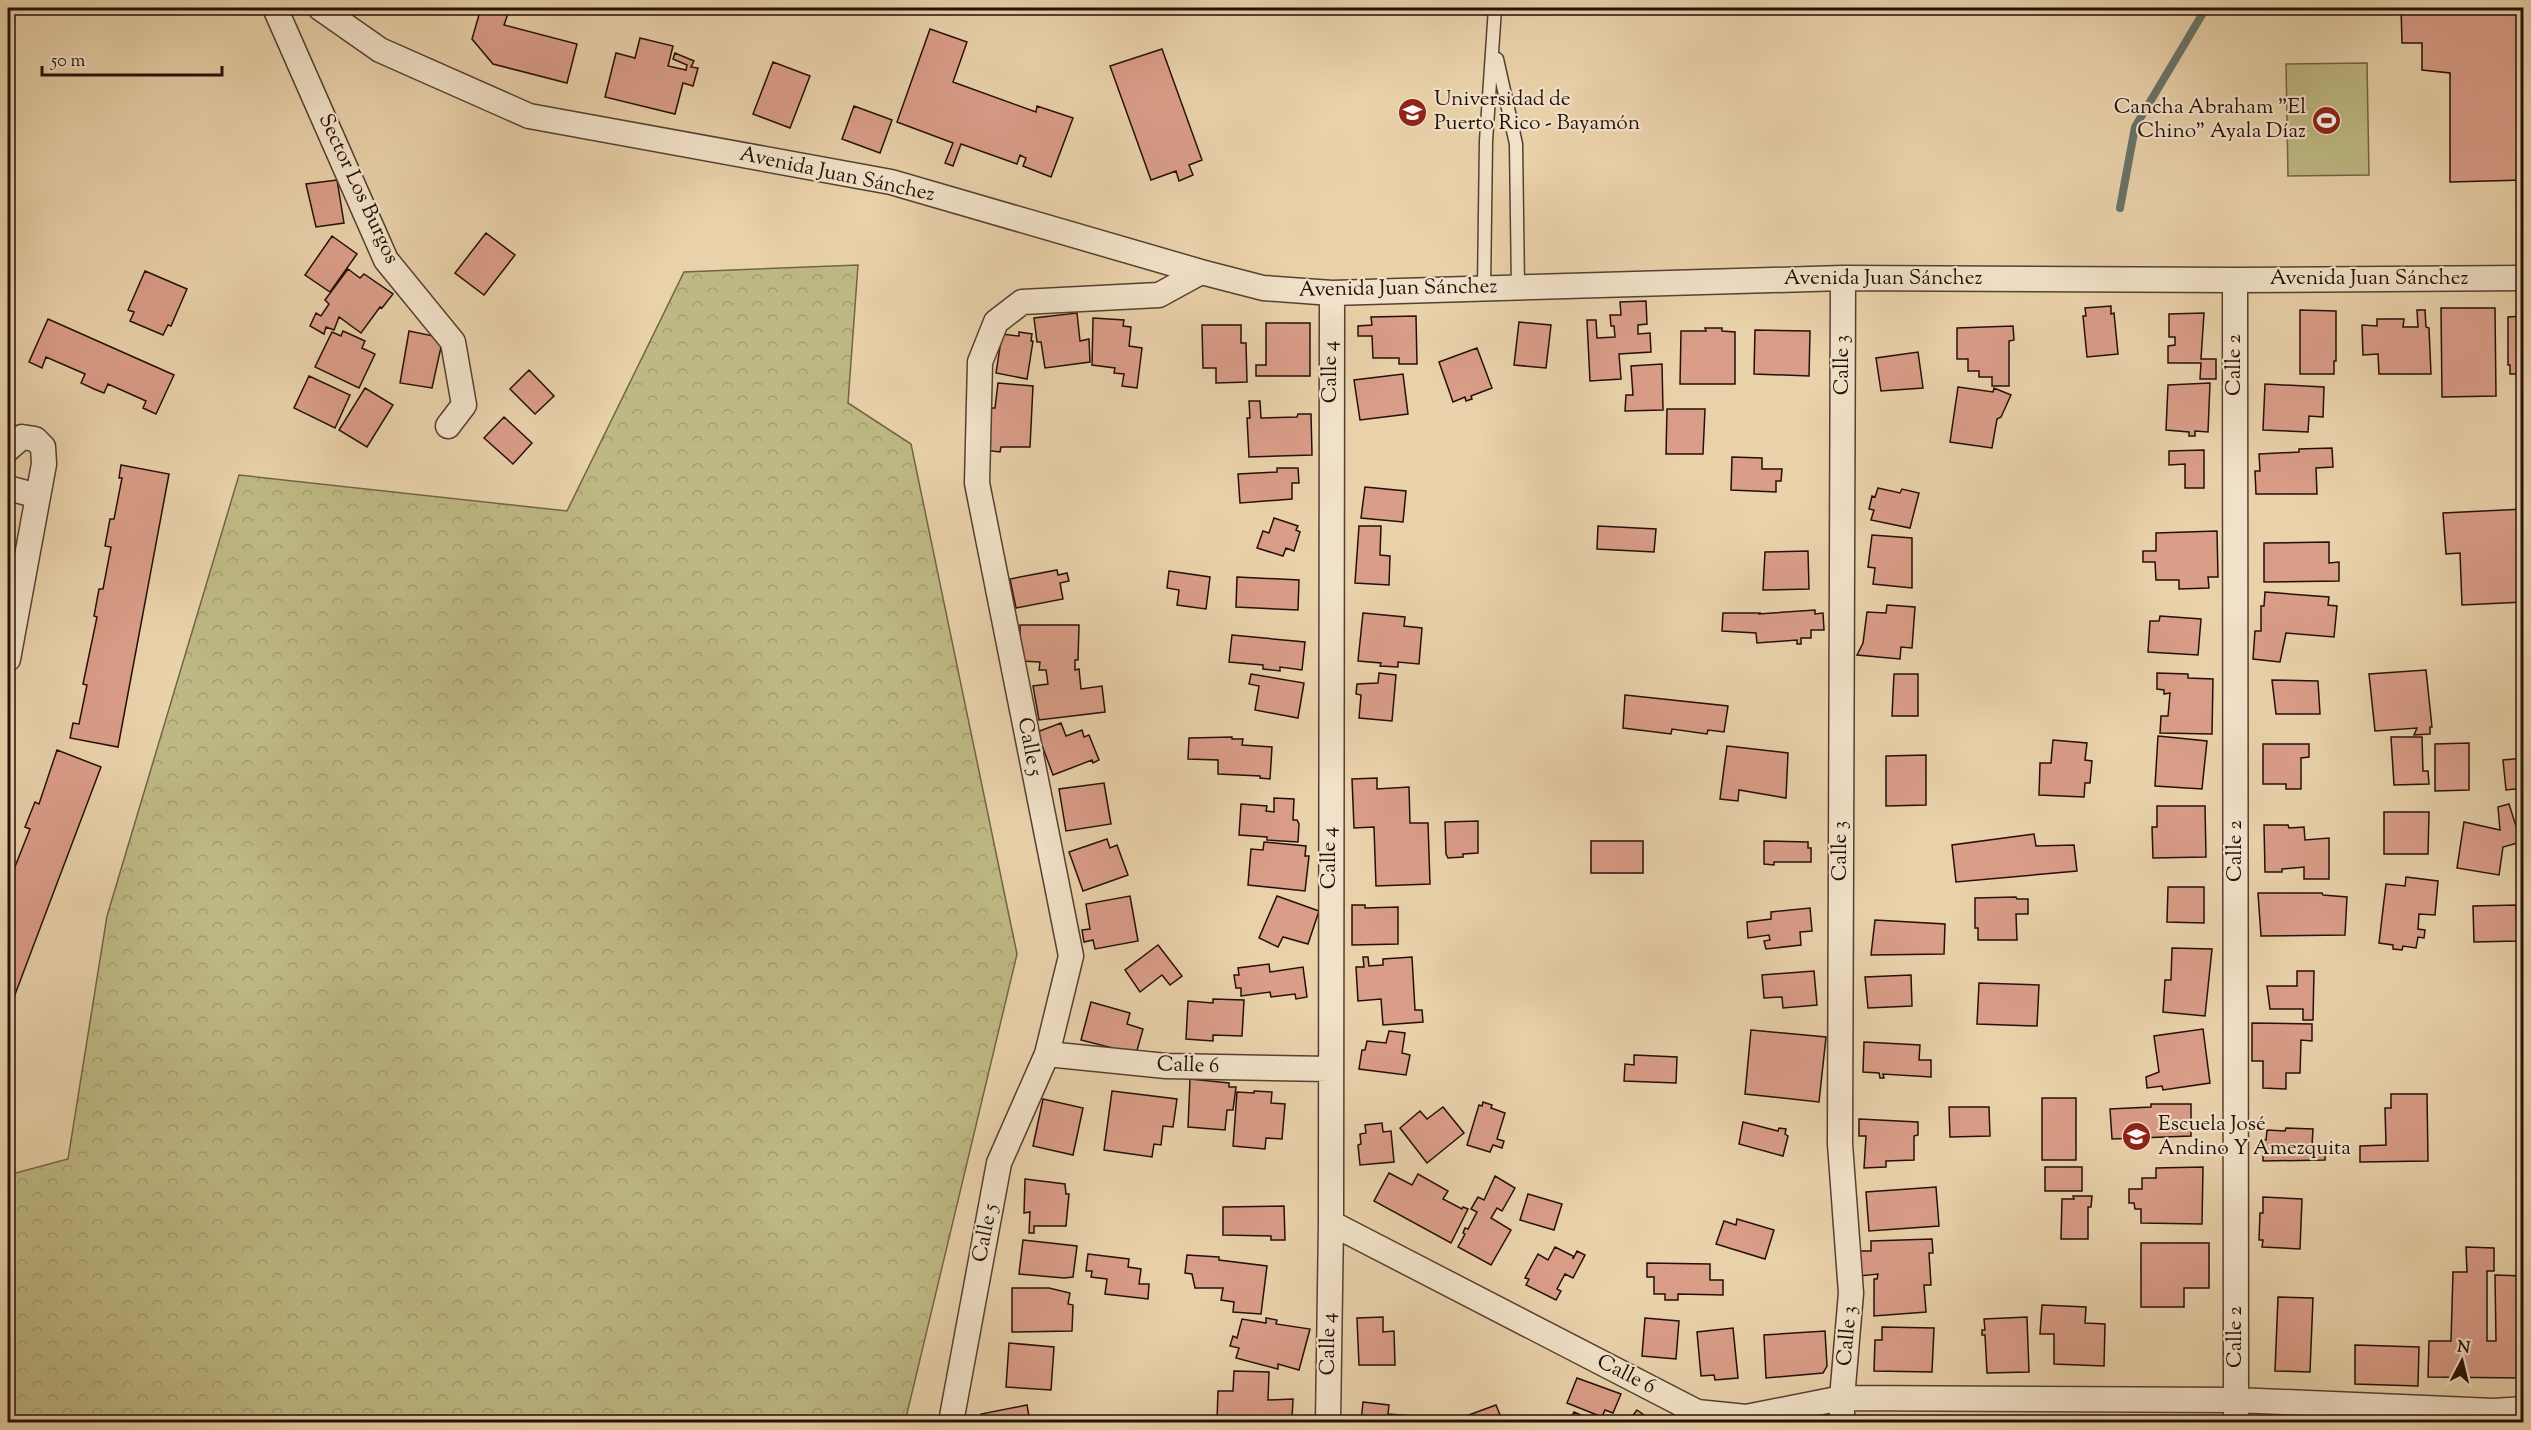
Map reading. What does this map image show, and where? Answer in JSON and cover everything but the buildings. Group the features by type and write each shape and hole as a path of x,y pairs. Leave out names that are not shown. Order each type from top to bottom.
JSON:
{"street":[{"name":"Sector Los Burgos","path":"275,8 386,260 453,342 464,405 448,426"},
{"name":"Avenida Juan Sánchez","path":"320,8 381,50 529,116 891,182 1263,288 1332,293 1843,278 2235,280 2523,278"},
{"name":"Calle 5","path":"951,1422 999,1163 1047,1054 1071,956 977,483 980,362 996,322 1022,302 1159,295 1201,272"},
{"name":"Calle 3","path":"1842,1422 1851,1293 1840,1144 1843,278"},
{"name":"Calle 2","path":"2235,280 2236,1411"},
{"name":"Calle 4","path":"1328,1422 1331,1222 1332,293"},
{"path":"8,449 22,437 35,439 43,447 44,464 8,659"},
{"path":"8,488 38,496"},
{"name":"Calle 6","path":"1047,1054 1166,1066 1330,1069"},
{"name":"Calle 6","path":"1331,1222 1696,1412 1746,1417 1842,1398 2236,1411 2523,1409"}],"lane":[{"path":"1484,288 1486,141 1496,8"},
{"path":"1494,46 1516,144 1518,287"}],"green space":[{"name":"Cancha Abraham \"El Chino\" Ayala Díaz","path":"2367,63 2369,175 2288,176 2286,64"},
{"path":"858,265 848,403 911,444 1017,954 905,1422 8,1422 8,1175 68,1159 107,916 239,475 567,511 684,272"}],"waterway":[{"path":"2120,208 2135,127 2206,8"}],"place":[{"name":"Universidad de Puerto Rico - Bayamón","path":"1413,112"},
{"name":"Cancha Abraham \"El Chino\" Ayala Díaz","path":"2327,120"},
{"name":"Escuela José Andino Y Amezquita","path":"2137,1137"}]}
